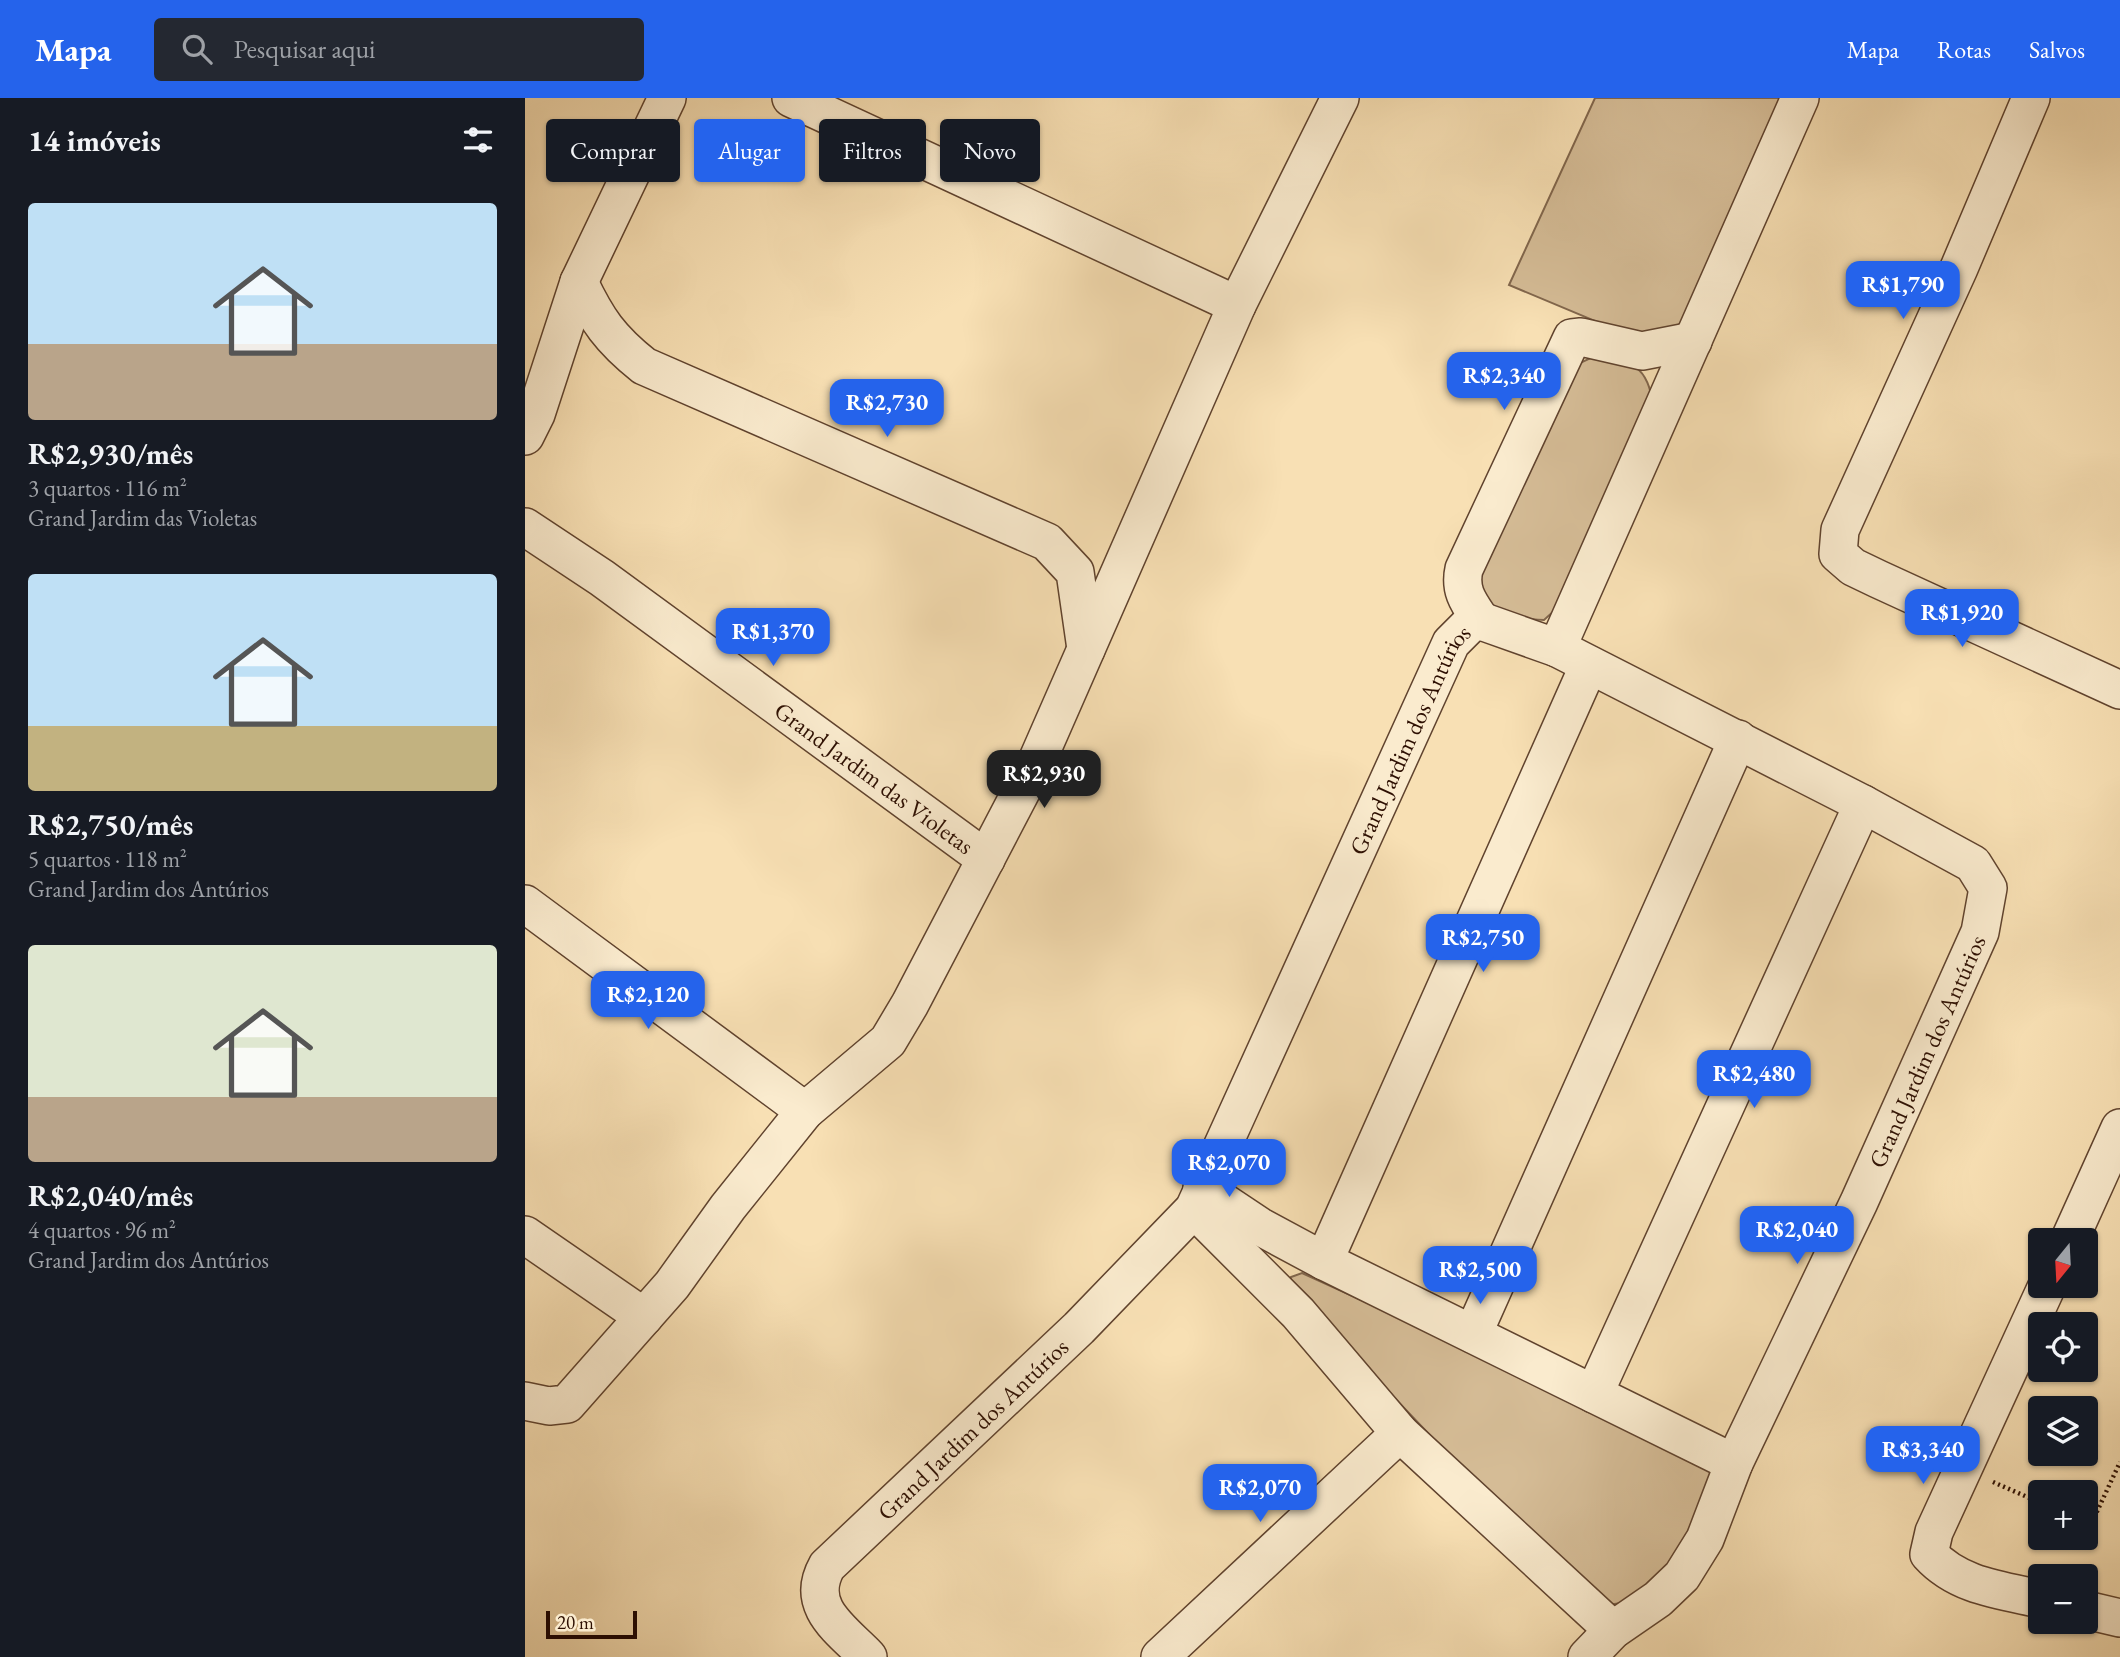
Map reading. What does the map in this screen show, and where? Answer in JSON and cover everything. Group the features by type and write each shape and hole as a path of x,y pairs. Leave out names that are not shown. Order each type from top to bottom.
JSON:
{"street":[{"path":"525,436 536,414 579,282 667,98"},
{"path":"791,98 1237,305"},
{"name":"Grand Jardim das Violetas","path":"525,1401 549,1406 567,1404 672,1285 728,1207 805,1111 888,1041 1037,761 1237,305 1340,98"},
{"path":"1324,1261 1573,656 1693,341 1800,98"},
{"path":"2031,98 1959,268 1840,530 1837,554 1878,579 2120,690"},
{"path":"579,282 603,327 616,344 644,366 1047,542 1075,572 1087,650"},
{"name":"Grand Jardim dos Antúrios","path":"1587,1657 1613,1630 1658,1599 1682,1576 1705,1539 1734,1463 1859,1202 1980,932 1986,907 1987,888 1973,864 1738,739 1573,656 1481,621 1464,595 1461,583 1464,569 1572,338 1581,337 1642,351 1693,341"},
{"name":"Grand Jardim das Violetas","path":"525,527 602,578 986,859"},
{"name":"Grand Jardim dos Antúrios","path":"868,1657 831,1620 818,1597 819,1580 827,1566 1079,1328 1198,1199 1451,643 1470,624 1481,621"},
{"path":"1473,1334 1738,739"},
{"path":"1594,1394 1863,804"},
{"path":"525,904 805,1111"},
{"path":"2075,1228 2120,1128"},
{"path":"1198,1199 1259,1226 1324,1261 1734,1463"},
{"path":"1198,1199 1400,1433 1613,1630"},
{"path":"525,1235 644,1317"},
{"path":"2028,1596 1970,1583 1944,1570 1929,1554 1934,1532 2041,1298"},
{"path":"1160,1657 1400,1433"},
{"path":"2098,1613 2120,1618"}],"path":[{"path":"2098,1509 2120,1462"},
{"path":"1959,1477 1991,1481 2028,1497"}],"shaded area":[{"path":"1595,98 1789,98 1681,330 1645,342 1509,285"},
{"path":"1597,355 1620,360 1637,368 1647,382 1653,405 1555,610 1544,620 1511,616 1489,602 1479,580 1573,371 1582,362"},
{"path":"1302,1273 1695,1452 1713,1473 1680,1565 1634,1601 1608,1605 1582,1595 1289,1287 1291,1277"}]}
